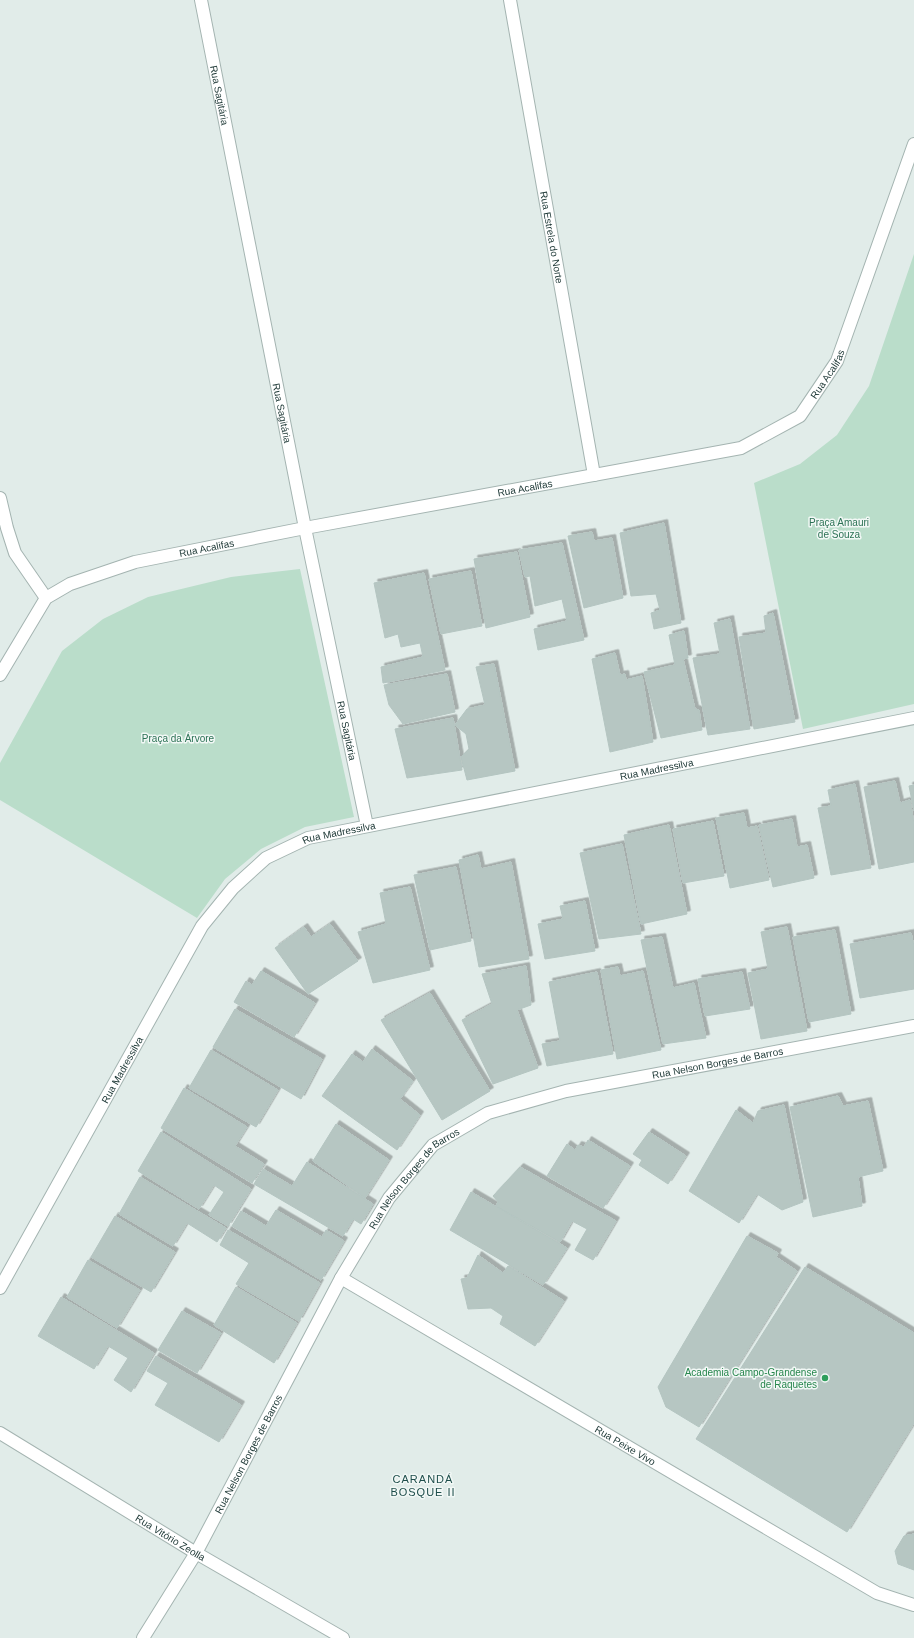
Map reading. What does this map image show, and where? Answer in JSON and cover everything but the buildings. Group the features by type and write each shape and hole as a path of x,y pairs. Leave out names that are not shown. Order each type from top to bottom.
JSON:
{"street":[{"name":"Rua Sagitária","path":"201,0 305,528 367,826"},
{"name":"Rua Estrela do Norte","path":"510,0 594,475"},
{"name":"Rua Acalifas","path":"0,675 46,598 70,584 135,562 305,528 740,448 800,416 837,361 914,144"},
{"path":"0,498 15,553 46,598"},
{"name":"Rua Madressilva","path":"0,1288 202,926 233,888 266,858 308,838 914,718"},
{"name":"Rua Nelson Borges de Barros","path":"143,1638 196,1553 341,1278 389,1198 433,1145 488,1113 566,1090 914,1026"},
{"name":"Rua Peixe Vivo","path":"341,1278 877,1593 914,1605"},
{"name":"Rua Vitório Zeolla","path":"0,1433 196,1553 343,1638"}],"green space":[{"name":"Praça Amauri de Souza","path":"914,254 914,704 803,729 754,483 800,464 837,435 869,386"},
{"name":"Praça da Árvore","path":"300,569 354,817 305,827 261,849 225,879 197,918 0,800 0,763 62,651 103,619 148,597 231,577"}],"place":[{"name":"Academia Campo-Grandense de Raquetes","path":"825,1378"}],"district":[{"name":"CARANDÁ BOSQUE II","path":"423,1485"}]}
